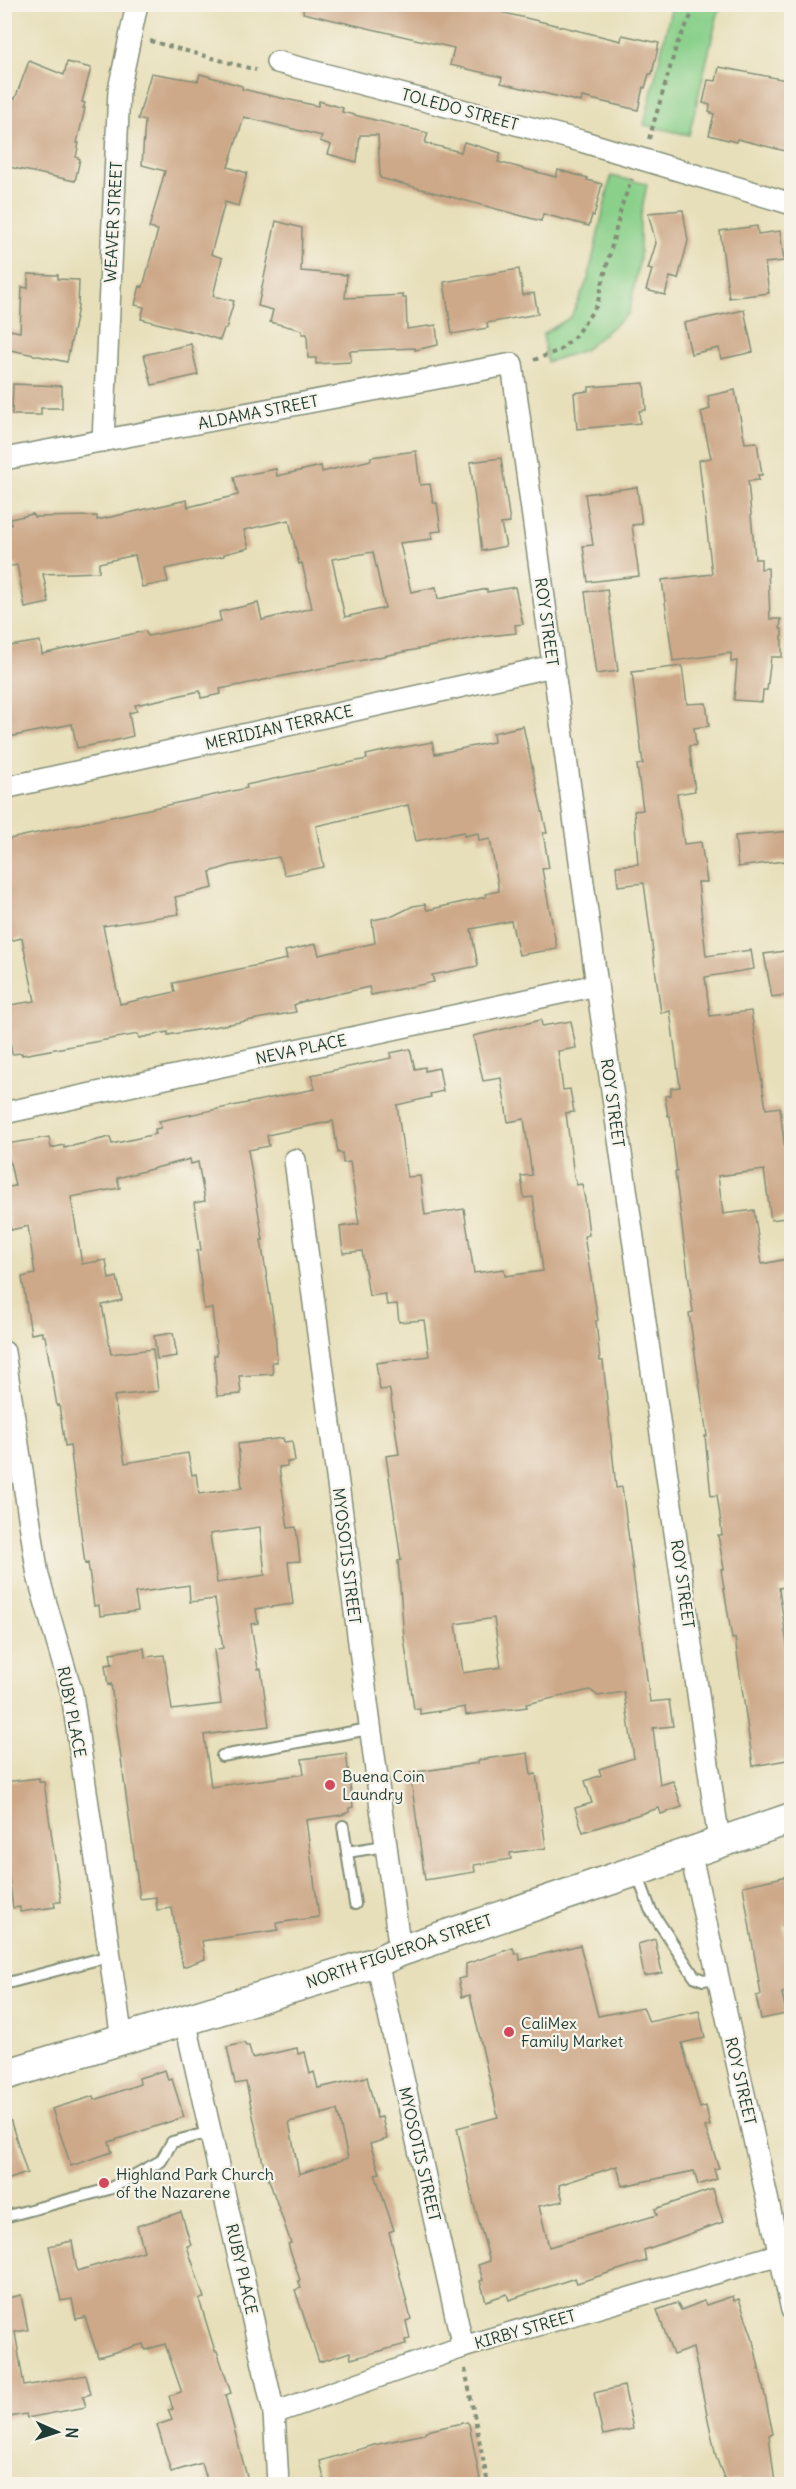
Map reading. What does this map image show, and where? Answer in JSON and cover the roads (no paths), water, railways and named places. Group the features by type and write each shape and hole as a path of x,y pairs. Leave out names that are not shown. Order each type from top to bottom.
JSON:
{"main road":[{"name":"NORTH FIGUEROA STREET","path":"4,2075 388,1957 719,1841 792,1818"}],"street":[{"name":"WEAVER STREET","path":"103,441 119,90 136,4"},
{"name":"TOLEDO STREET","path":"277,62 641,158 792,204"},
{"name":"ALDAMA STREET","path":"4,459 512,364"},
{"name":"ROY STREET","path":"512,364 597,985 719,1841"},
{"name":"MERIDIAN TERRACE","path":"4,788 553,666"},
{"name":"NEVA PLACE","path":"4,1113 597,985"},
{"name":"MYOSOTIS STREET","path":"295,1160 385,1846 388,1957 463,2347"},
{"name":"RUBY PLACE","path":"4,1352 38,1576 72,1694 122,2040"},
{"name":"ROY STREET","path":"690,1851 792,2310"},
{"name":"RUBY PLACE","path":"185,2020 274,2413 278,2484"},
{"name":"KIRBY STREET","path":"274,2413 463,2347 780,2254"}],"lane":[{"path":"222,1756 369,1729"},
{"path":"343,1826 355,1904"},
{"path":"347,1852 385,1846"},
{"path":"636,1870 650,1909 694,1976 703,1980 718,1978"},
{"path":"4,1984 110,1956"},
{"path":"4,2217 109,2189 160,2161 172,2142 211,2132"}],"place":[{"name":"Buena Coin Laundry","path":"330,1785"},
{"name":"CaliMex Family Market","path":"509,2032"},
{"name":"Highland Park Church of the Nazarene","path":"104,2183"}]}
